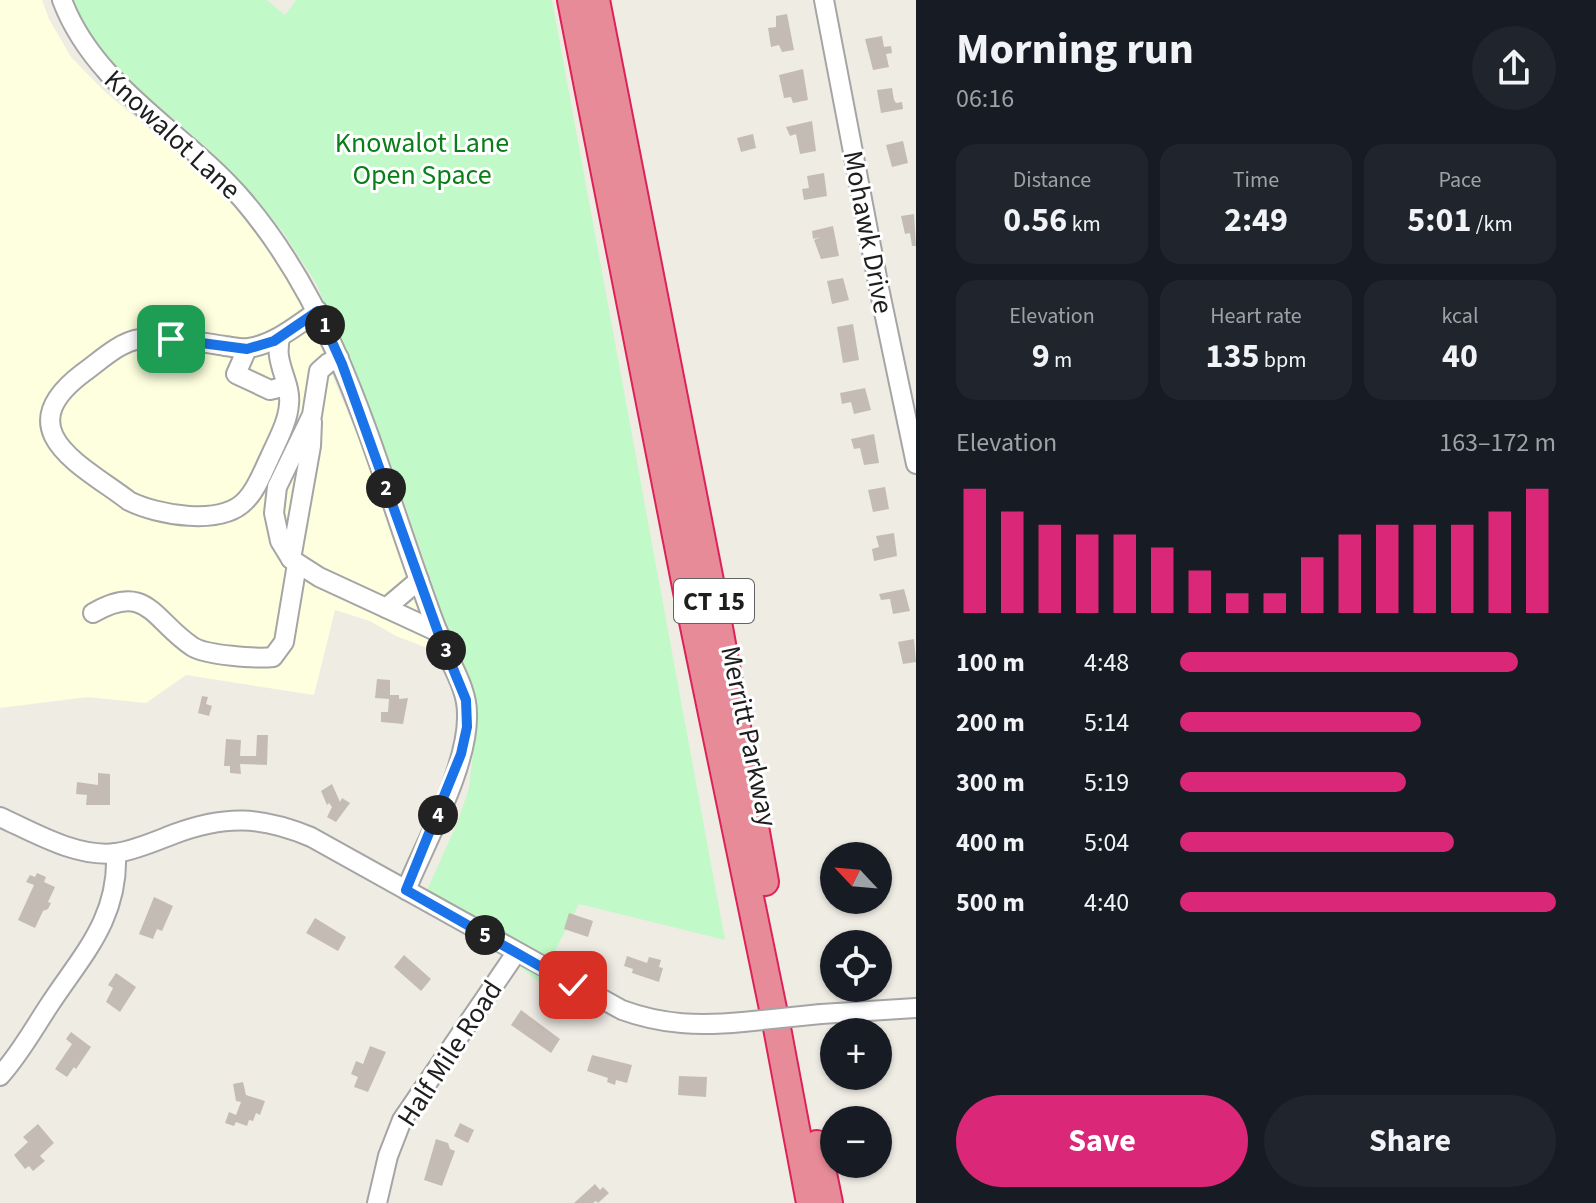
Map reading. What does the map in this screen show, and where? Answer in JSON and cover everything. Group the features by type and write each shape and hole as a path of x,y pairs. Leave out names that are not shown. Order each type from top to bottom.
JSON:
{"highway":[{"name":"Merritt Parkway","path":"571,0 810,1203"},
{"name":"Merritt Parkway","path":"596,0 829,1203"}],"street":[{"name":"Knowalot Lane","path":"62,0 91,56 129,94 209,163 284,251 318,311 339,358 467,707 467,727 455,772 406,890"},
{"name":"Mohawk Drive","path":"824,0 879,288 911,410 916,464"},
{"path":"280,337 278,388 289,406 278,439 252,493 238,508 217,516 141,507 55,443 50,421 61,394 118,348 132,341 171,339 247,349 280,337 318,311"},
{"path":"247,349 236,374 278,388"},
{"path":"93,613 111,602 136,602 160,617 199,650 262,659 273,657 284,642 319,371 339,358"},
{"path":"312,415 277,487 274,513 280,541 294,561 319,577 438,632"},
{"path":"386,608 419,580"},
{"path":"0,817 76,849 116,853 224,819 270,823 311,837 599,999 642,1018 697,1026 916,1008"},
{"path":"0,1076 101,929 112,897 116,853"},
{"name":"Half Mile Road","path":"377,1203 388,1156 402,1120 516,953"}],"shaded area":[{"path":"0,0 42,0 71,57 103,90 198,170 254,226 278,260 304,306 384,501 430,649 396,636 370,621 335,610 314,695 186,675 146,703 88,697 0,708"}],"green space":[{"name":"Knowalot Lane Open Space","path":"71,0 267,0 285,15 296,0 552,0 725,940 579,904 539,982 483,938 423,899 458,821 469,788 475,735 467,686 390,461 316,283 282,231 216,156 121,74 92,42"}],"building":[{"path":"787,14 794,50 782,52 779,45 771,47 768,28 776,27 776,16"},
{"path":"882,36 884,47 891,46 892,53 886,54 889,67 873,70 865,39"},
{"path":"803,69 808,100 793,103 791,97 784,98 779,75"},
{"path":"892,88 894,100 896,103 902,102 903,109 881,113 877,90"},
{"path":"812,121 816,151 800,154 796,134 790,136 786,127"},
{"path":"753,134 756,148 741,152 737,138"},
{"path":"903,141 908,163 892,167 886,145"},
{"path":"824,173 827,196 804,200 802,189 809,188 807,176"},
{"path":"914,214 916,246 912,246 910,233 905,234 901,216"},
{"path":"833,226 839,256 821,259 814,240 820,237 813,239 812,231"},
{"path":"843,278 849,300 832,304 827,281"},
{"path":"853,324 859,360 843,363 837,327"},
{"path":"865,388 871,410 854,414 851,402 842,404 840,393"},
{"path":"874,434 879,463 864,465 860,448 854,449 851,439"},
{"path":"885,487 889,509 873,512 868,490"},
{"path":"894,533 897,556 874,561 872,549 879,547 876,536"},
{"path":"904,589 910,611 893,614 890,599 881,600 879,594"},
{"path":"914,639 916,662 903,664 898,642"},
{"path":"377,679 390,680 390,695 399,695 399,699 408,698 403,724 381,722 381,712 388,712 389,699 375,698"},
{"path":"202,696 208,697 206,704 212,706 209,716 198,713"},
{"path":"257,735 268,735 267,765 240,764 241,774 230,773 230,766 224,766 226,739 241,740 240,756 256,756"},
{"path":"98,773 110,774 110,805 86,805 87,795 76,794 77,782 98,785"},
{"path":"332,784 340,802 342,798 350,803 336,822 327,817 332,807 329,803 327,805 321,791"},
{"path":"37,873 46,877 44,882 55,887 48,902 51,903 43,911 35,928 18,920 34,885 26,882 30,875 35,877"},
{"path":"154,897 173,906 162,931 157,929 153,939 139,934"},
{"path":"569,913 593,921 588,937 564,929"},
{"path":"315,918 346,937 338,951 306,933"},
{"path":"404,955 431,979 421,991 394,967"},
{"path":"627,956 647,963 649,957 661,960 659,967 663,968 659,982 632,973 633,969 624,966"},
{"path":"116,973 136,987 120,1012 106,1002 113,988 108,985"},
{"path":"521,1010 560,1039 551,1053 511,1025"},
{"path":"71,1032 91,1047 67,1077 55,1069 72,1044 66,1039"},
{"path":"370,1046 386,1052 368,1092 354,1087 358,1077 351,1074 356,1061 363,1064"},
{"path":"592,1055 632,1065 627,1083 616,1080 615,1085 607,1082 608,1078 587,1071"},
{"path":"679,1076 707,1077 706,1097 678,1095"},
{"path":"243,1082 246,1095 265,1101 260,1115 256,1113 247,1126 236,1122 234,1126 225,1123 229,1112 236,1115 241,1102 236,1101 233,1084"},
{"path":"460,1123 474,1130 468,1143 454,1136"},
{"path":"38,1124 54,1143 40,1156 45,1161 33,1171 29,1166 25,1169 14,1155 28,1142 23,1137"},
{"path":"436,1139 448,1143 450,1149 455,1151 442,1186 424,1180"},
{"path":"595,1184 609,1193 598,1203 574,1203"}],"route":[{"path":"171,339 247,349 274,341 318,311 342,364 438,632 466,700 467,727 461,754 406,890 573,985"}]}
